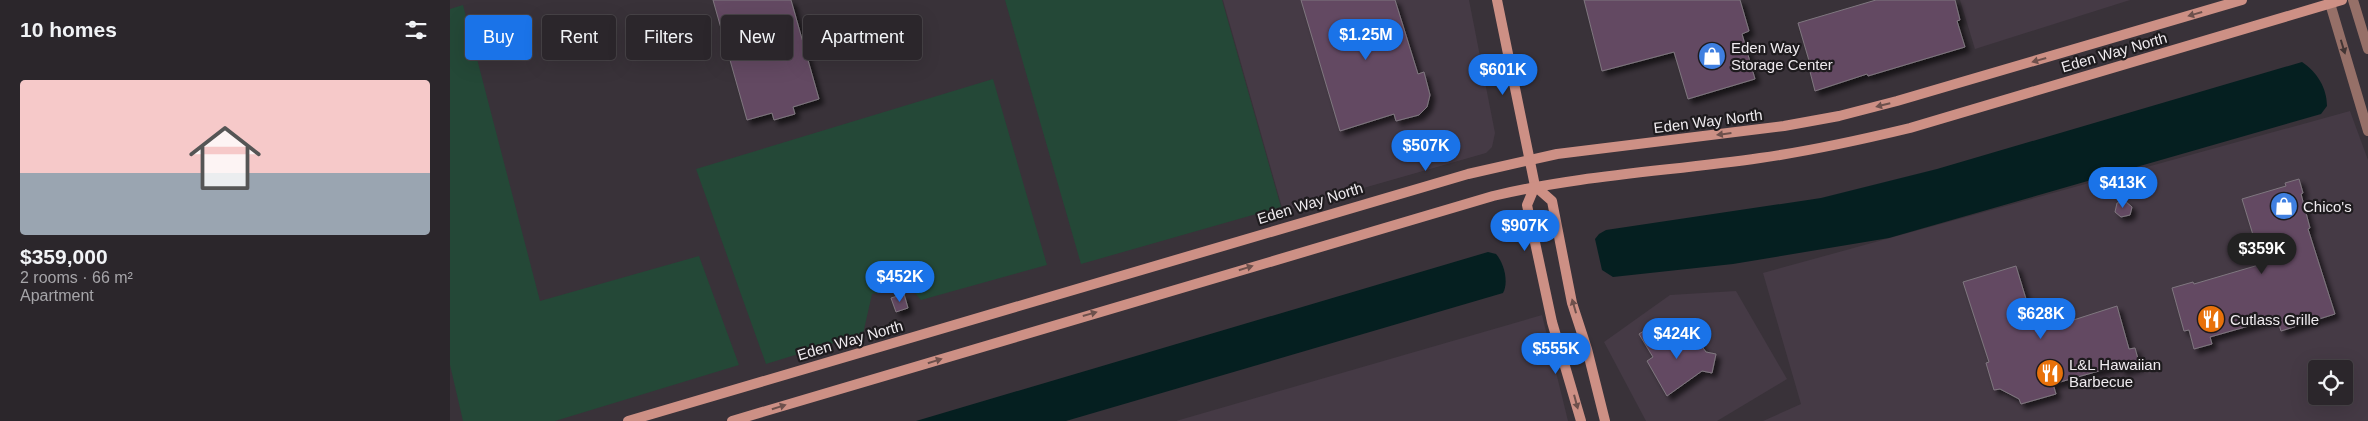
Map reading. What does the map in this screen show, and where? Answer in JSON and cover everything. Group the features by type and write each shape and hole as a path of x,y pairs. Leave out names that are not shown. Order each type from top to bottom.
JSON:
{"street":[{"path":"1498,0 1535,186 1528,207 1552,322 1565,358 1581,421"},
{"name":"Eden Way North","path":"628,421 1416,187 1529,159 1557,154 1737,133 1840,116 2242,0"},
{"name":"Eden Way North","path":"732,421 1420,217 1535,186 1760,158 1859,141 1910,128 2342,0"},
{"path":"2353,0 2368,49"},
{"path":"2330,2 2368,131"},
{"path":"1535,186 1552,201 1572,303 1587,348 1605,421"}],"shaded area":[{"path":"1223,0 1469,0 1495,133 1492,147 1486,153 1283,211"},
{"path":"1960,0 2130,0 1975,49"},
{"path":"2302,62 2317,76 2323,87 2327,106 2321,114 1889,238 1733,264 1613,277 1602,270 1595,239 1606,230 1821,198 1937,169"},
{"path":"2350,111 2368,160 2368,421 1763,421 1801,404 1763,273"},
{"path":"1488,252 1496,254 1503,267 1506,284 1503,293 1066,421 916,421"},
{"path":"1736,291 1787,379 1717,421 1646,421 1604,342 1670,295"},
{"path":"1542,315 1568,421 1176,421"}],"green space":[{"path":"1005,0 1222,0 1281,207 1081,264"},
{"path":"463,5 466,15 465,60 477,60 540,301 699,256 739,365 555,421 463,421 450,365 450,9"},
{"path":"993,79 1047,265 921,300 909,286 872,294 863,334 766,364 696,169"}],"building":[{"path":"713,0 791,0 803,42 803,60 808,60 819,99 793,107 795,114 774,120 772,113 747,120 730,60 793,60 793,15 721,15 721,28"},
{"path":"1301,0 1395,0 1418,74 1424,72 1430,95 1427,107 1419,115 1396,121 1394,114 1340,131"},
{"path":"1584,0 1740,0 1749,31 1742,34 1755,79 1688,99 1674,52 1602,71"},
{"path":"1876,0 1955,0 1960,20 1957,21 1965,47 1868,76 1867,74 1815,91 1808,64 1810,64 1798,23"},
{"path":"2299,179 2310,228 2308,229 2335,314 2281,331 2277,318 2210,337 2212,344 2194,349 2189,330 2184,331 2172,288 2193,282 2194,284 2262,264 2242,199 2286,186 2285,183"},
{"path":"2125,201 2132,207 2130,215 2121,217 2115,212 2117,203"},
{"path":"2016,266 2036,332 2117,306 2129,349 2135,348 2140,366 2122,371 2120,365 2053,384 2056,394 2021,404 2019,399 2000,389 1994,390 1986,363 1989,362 1963,282"},
{"path":"904,294 908,308 896,312 891,298"},
{"path":"1652,326 1665,347 1691,331 1706,352 1716,354 1712,373 1702,371 1667,396 1647,361 1653,357 1639,334"}],"place":[{"name":"Eden Way Storage Center","path":"1712,56"},
{"name":"Chico's","path":"2284,206"},
{"name":"Cutlass Grille","path":"2211,319"},
{"name":"L&L Hawaiian Barbecue","path":"2050,373"}]}
